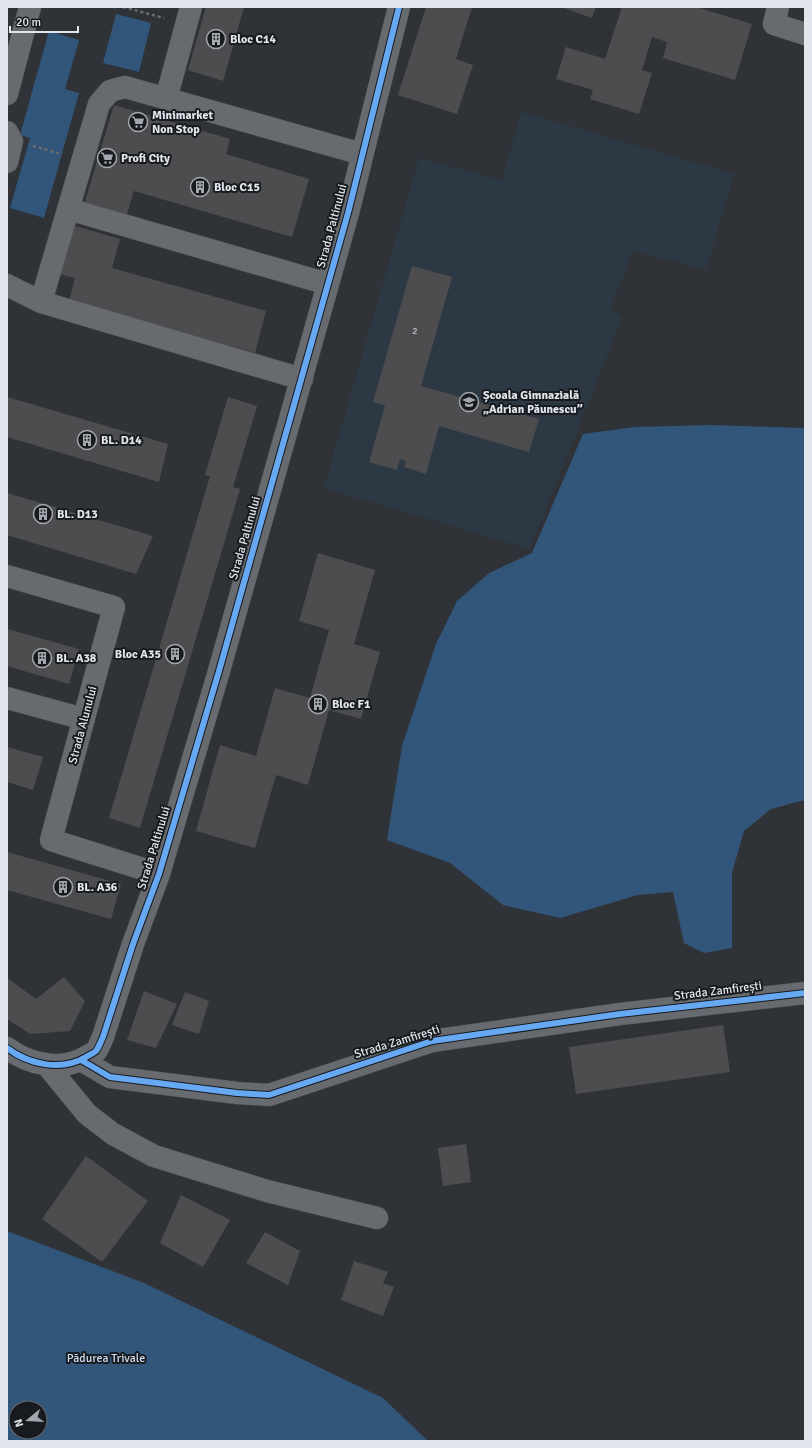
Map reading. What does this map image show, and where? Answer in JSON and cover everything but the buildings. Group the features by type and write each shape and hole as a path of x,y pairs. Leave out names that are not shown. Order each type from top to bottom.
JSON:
{"street":[{"path":"7,94 30,7"},
{"name":"Strada Paltinului","path":"81,1060 96,1051 103,1037 133,944 159,874 221,664 348,213 399,7"},
{"path":"778,7 774,24 805,34"},
{"path":"166,99 188,15"},
{"path":"41,302 99,104 110,92 125,87 362,154"},
{"path":"7,162 9,137"},
{"path":"68,209 328,284"},
{"path":"7,285 41,302 302,379"},
{"name":"Strada Alunului","path":"7,576 114,607 50,840 159,874"},
{"path":"7,698 84,719"},
{"name":"Strada Zamfirești","path":"81,1060 110,1077 237,1093 269,1095 432,1041 620,1014 805,992"},
{"path":"7,1048 16,1055 32,1062 65,1065 81,1060"},
{"path":"46,1064 87,1114 113,1134 154,1156 267,1192 377,1218"}],"path":[{"path":"123,7 188,15"},
{"path":"9,137 82,160"}],"shaded area":[{"name":"Școala Gimnazială „Adrian Păunescu”","path":"522,112 734,174 706,269 633,251 610,310 623,316 530,549 324,488 419,158 501,180"}],"green space":[{"path":"116,14 151,23 139,72 103,63"},
{"path":"49,31 79,40 65,89 79,93 44,218 10,208 30,138 20,135"},
{"path":"711,425 805,428 805,800 771,809 744,831 732,873 732,948 704,953 684,943 673,892 638,895 560,918 503,905 450,863 387,840 402,746 436,644 457,601 489,573 532,553 583,434 635,427"},
{"name":"Pădurea Trivale","path":"7,1231 144,1283 383,1398 428,1441 7,1441"}],"cycle path":[{"path":"7,1048 15,1054 35,1062 56,1065 66,1064 76,1062 95,1052 103,1037 133,944 159,874 219,671 348,213 399,7"},
{"path":"81,1060 110,1077 237,1093 269,1095 432,1041 620,1014 805,993"}],"place":[{"name":"Bloc C14","path":"216,39"},
{"name":"Minimarket Non Stop","path":"138,122"},
{"name":"Profi City","path":"107,158"},
{"name":"Bloc C15","path":"200,187"},
{"name":"Școala Gimnazială „Adrian Păunescu”","path":"469,402"},
{"name":"BL. D14","path":"87,440"},
{"name":"BL. D13","path":"43,514"},
{"name":"Bloc A35","path":"175,654"},
{"name":"BL. A38","path":"42,658"},
{"name":"Bloc F1","path":"318,704"},
{"name":"BL. A36","path":"63,887"}]}
